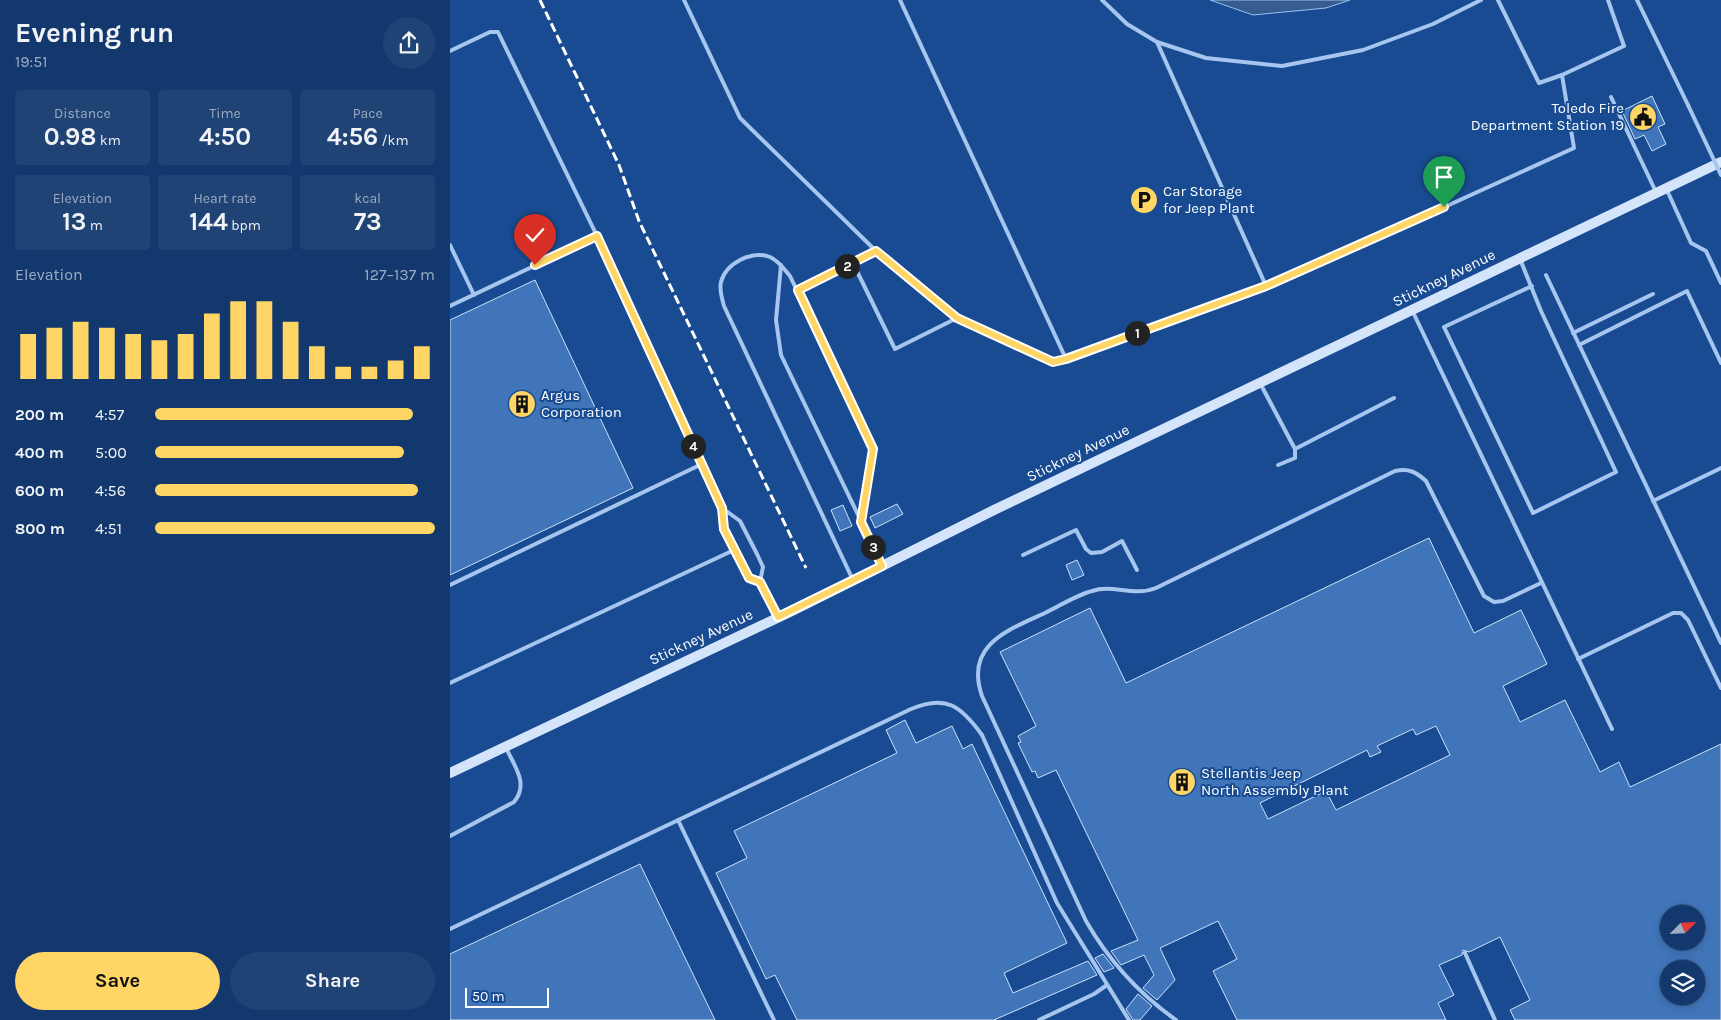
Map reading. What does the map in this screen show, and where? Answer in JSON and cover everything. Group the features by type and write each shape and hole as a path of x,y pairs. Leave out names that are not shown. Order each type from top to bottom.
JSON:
{"street":[{"name":"Stickney Avenue","path":"450,773 778,617 1721,162"}],"lane":[{"path":"684,0 740,118 876,251 957,318 1053,362 1066,359 1266,286 1315,266 1574,148 1562,75"},
{"path":"900,0 1066,359"},
{"path":"1102,0 1127,24 1156,42 1206,58 1282,66 1363,50 1433,24 1481,0"},
{"path":"1498,0 1539,83 1562,75 1624,46 1608,0"},
{"path":"1638,0 1721,175"},
{"path":"450,51 490,32 498,32 597,236 702,464 722,508 724,529 734,550 749,578 760,582"},
{"path":"1156,42 1266,286"},
{"path":"1611,97 1656,193"},
{"path":"1666,188 1690,243 1706,250 1721,283"},
{"path":"450,306 597,236"},
{"path":"450,244 474,295"},
{"path":"798,290 876,251"},
{"path":"853,580 736,331 721,294 721,283 725,273 740,260 753,256 769,257 782,265 798,290 873,449 861,522"},
{"path":"1520,258 1616,472 1533,513 1444,328 1532,286"},
{"path":"853,263 895,349 957,318"},
{"path":"782,265 776,320 781,355 882,566"},
{"path":"1546,275 1721,643"},
{"path":"1579,344 1687,291 1721,364"},
{"path":"1573,333 1653,294"},
{"path":"1412,310 1612,730"},
{"path":"1260,383 1295,449 1294,458 1278,465"},
{"path":"1295,449 1394,398"},
{"path":"450,585 702,464"},
{"path":"1653,502 1721,468"},
{"path":"1176,1020 1121,973 1102,950 1086,921 977,682 980,657 988,646 1012,628 1092,590 1139,593 1156,588 1395,471 1406,469 1417,473 1426,481 1484,596 1494,602 1504,602 1541,583"},
{"path":"722,508 740,521 757,554 763,567 760,582 778,617"},
{"path":"1022,555 1076,530 1086,549 1091,553 1102,552 1122,542 1136,570"},
{"path":"450,683 734,550"},
{"path":"1578,659 1673,613 1681,613 1688,620 1721,688"},
{"path":"450,929 927,702 955,705 970,719 982,735 1057,903 1129,1020"},
{"path":"451,835 514,802 520,795 522,786 520,778 506,746"},
{"path":"678,820 774,1020"},
{"path":"1465,954 1496,1020"},
{"path":"1039,1020 1094,994 1107,985"}],"water":[{"path":"1210,0 1350,0 1326,8 1253,15"}],"building":[{"name":"Toledo Fire Department Station 19","path":"1652,96 1665,124 1658,127 1666,144 1652,151 1644,135 1635,139 1622,111"},
{"name":"Argus Corporation","path":"535,280 633,488 450,575 450,320"},
{"path":"897,504 903,514 875,528 870,517"},
{"path":"843,505 852,526 840,531 831,510"},
{"name":"Stellantis Jeep North Assembly Plant","path":"1429,538 1474,633 1521,610 1547,664 1503,686 1520,722 1565,700 1600,772 1619,762 1630,787 1721,744 1721,1020 1515,1020 1510,1010 1530,1000 1500,937 1469,952 1463,950 1462,955 1439,965 1454,995 1438,1003 1446,1020 1237,1020 1213,971 1237,959 1218,921 1160,948 1175,980 1157,1000 1143,988 1154,975 1144,955 1121,965 1111,951 1138,940 1056,770 1038,778 1035,771 1032,772 1018,743 1021,742 1018,736 1036,726 1000,652 1090,608 1126,683","holes":["1436,726 1450,755 1336,810 1326,791 1268,819 1260,803 1367,750 1370,757 1381,752 1377,746 1413,729 1416,735"]},
{"path":"1077,560 1084,575 1072,580 1066,565"},
{"path":"905,720 916,743 952,726 963,749 972,744 1067,943 1004,973 1013,993 1088,961 1097,975 994,1020 797,1020 775,975 766,979 716,873 747,858 734,831 897,753 886,730"},
{"path":"640,864 715,1020 450,1020 450,954"},
{"path":"1103,954 1114,968 1104,972 1095,958"},
{"path":"1138,994 1152,1006 1140,1020 1133,1020 1126,1009"}],"railway":[{"path":"540,0 619,165 639,221 806,568"}],"place":[{"name":"Toledo Fire Department Station 19","path":"1643,117"},
{"name":"Car Storage for Jeep Plant","path":"1144,200"},
{"name":"Argus Corporation","path":"522,404"},
{"name":"Stellantis Jeep North Assembly Plant","path":"1182,782"}],"route":[{"path":"535,265 597,236 722,508 724,529 749,578 760,582 778,617 882,566 861,522 873,449 798,290 876,251 957,318 1053,362 1066,359 1266,286 1315,266 1444,207"}]}
